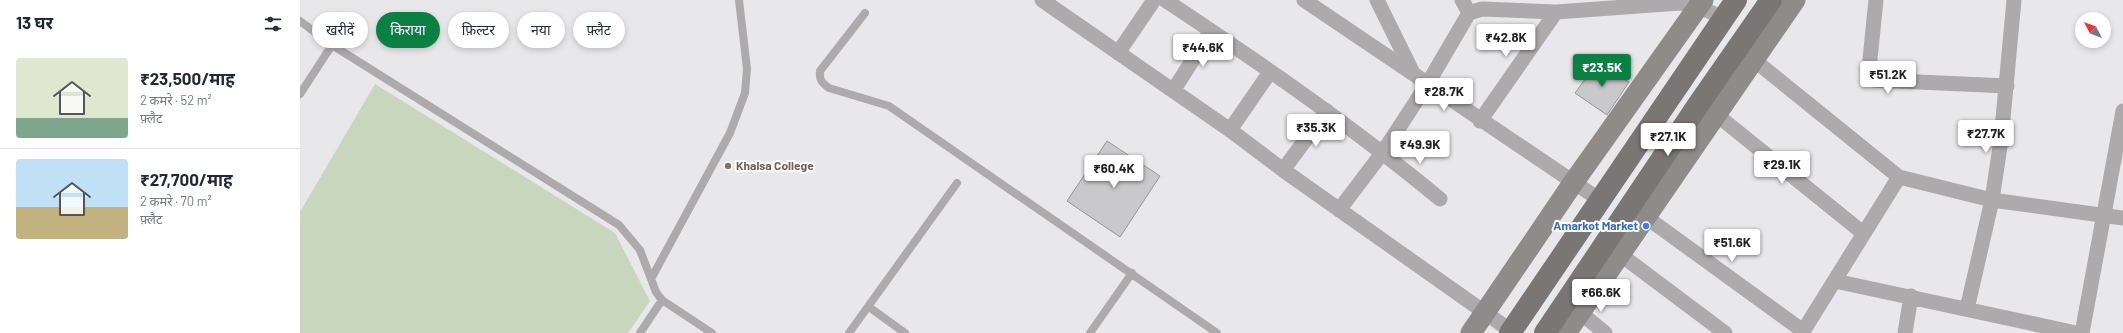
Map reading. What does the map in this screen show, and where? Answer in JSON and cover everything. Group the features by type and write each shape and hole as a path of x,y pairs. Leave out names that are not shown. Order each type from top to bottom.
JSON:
{"main road":[{"path":"1510,332 1736,0"},
{"path":"1545,333 1698,104 1770,0"},
{"path":"1566,333 1795,0"},
{"path":"1471,333 1696,3"}],"street":[{"path":"1042,0 1230,130 1510,332"},
{"path":"1118,53 1154,0"},
{"path":"1166,0 1327,111 1383,152 1440,199"},
{"path":"1304,0 1412,72 1480,121 1600,200"},
{"path":"1376,0 1412,72"},
{"path":"1876,0 1869,69 1874,80 2007,86"},
{"path":"1968,309 1992,200 2001,140 2014,0"},
{"path":"1339,210 1383,152 1428,83 1465,7 1556,12 1674,3 1696,3 1724,18"},
{"path":"1480,121 1556,12"},
{"path":"1173,91 1211,31"},
{"path":"1754,60 1898,177 1992,200 2123,218"},
{"path":"1230,130 1270,72"},
{"path":"1284,170 1327,111"},
{"path":"2082,333 2123,111"},
{"path":"1717,115 1863,233"},
{"path":"1646,217 1802,332 1898,177"},
{"path":"1621,255 1725,333"},
{"path":"1835,280 2076,333"},
{"path":"1905,333 1912,296"},
{"path":"1581,313 1605,333"}],"lane":[{"path":"651,279 730,133 745,93 747,69 739,0"},
{"path":"865,13 820,71 821,81 825,85 829,88 889,106 1217,333"},
{"path":"300,21 312,30"},
{"path":"300,94 330,48"},
{"path":"337,48 619,225 640,250 651,279 662,300 712,333"},
{"path":"850,333 957,183"},
{"path":"1090,333 1132,273"},
{"path":"640,333 662,300"},
{"path":"868,307 905,333"}],"green space":[{"path":"375,84 615,233 650,301 628,333 300,333 300,212"}],"building":[{"path":"1597,63 1629,82 1607,115 1575,93"},
{"path":"1107,141 1160,176 1120,237 1067,201"}],"place":[{"name":"Khalsa College","path":"728,166"},
{"name":"Amarkot Market","path":"1646,226"}]}
